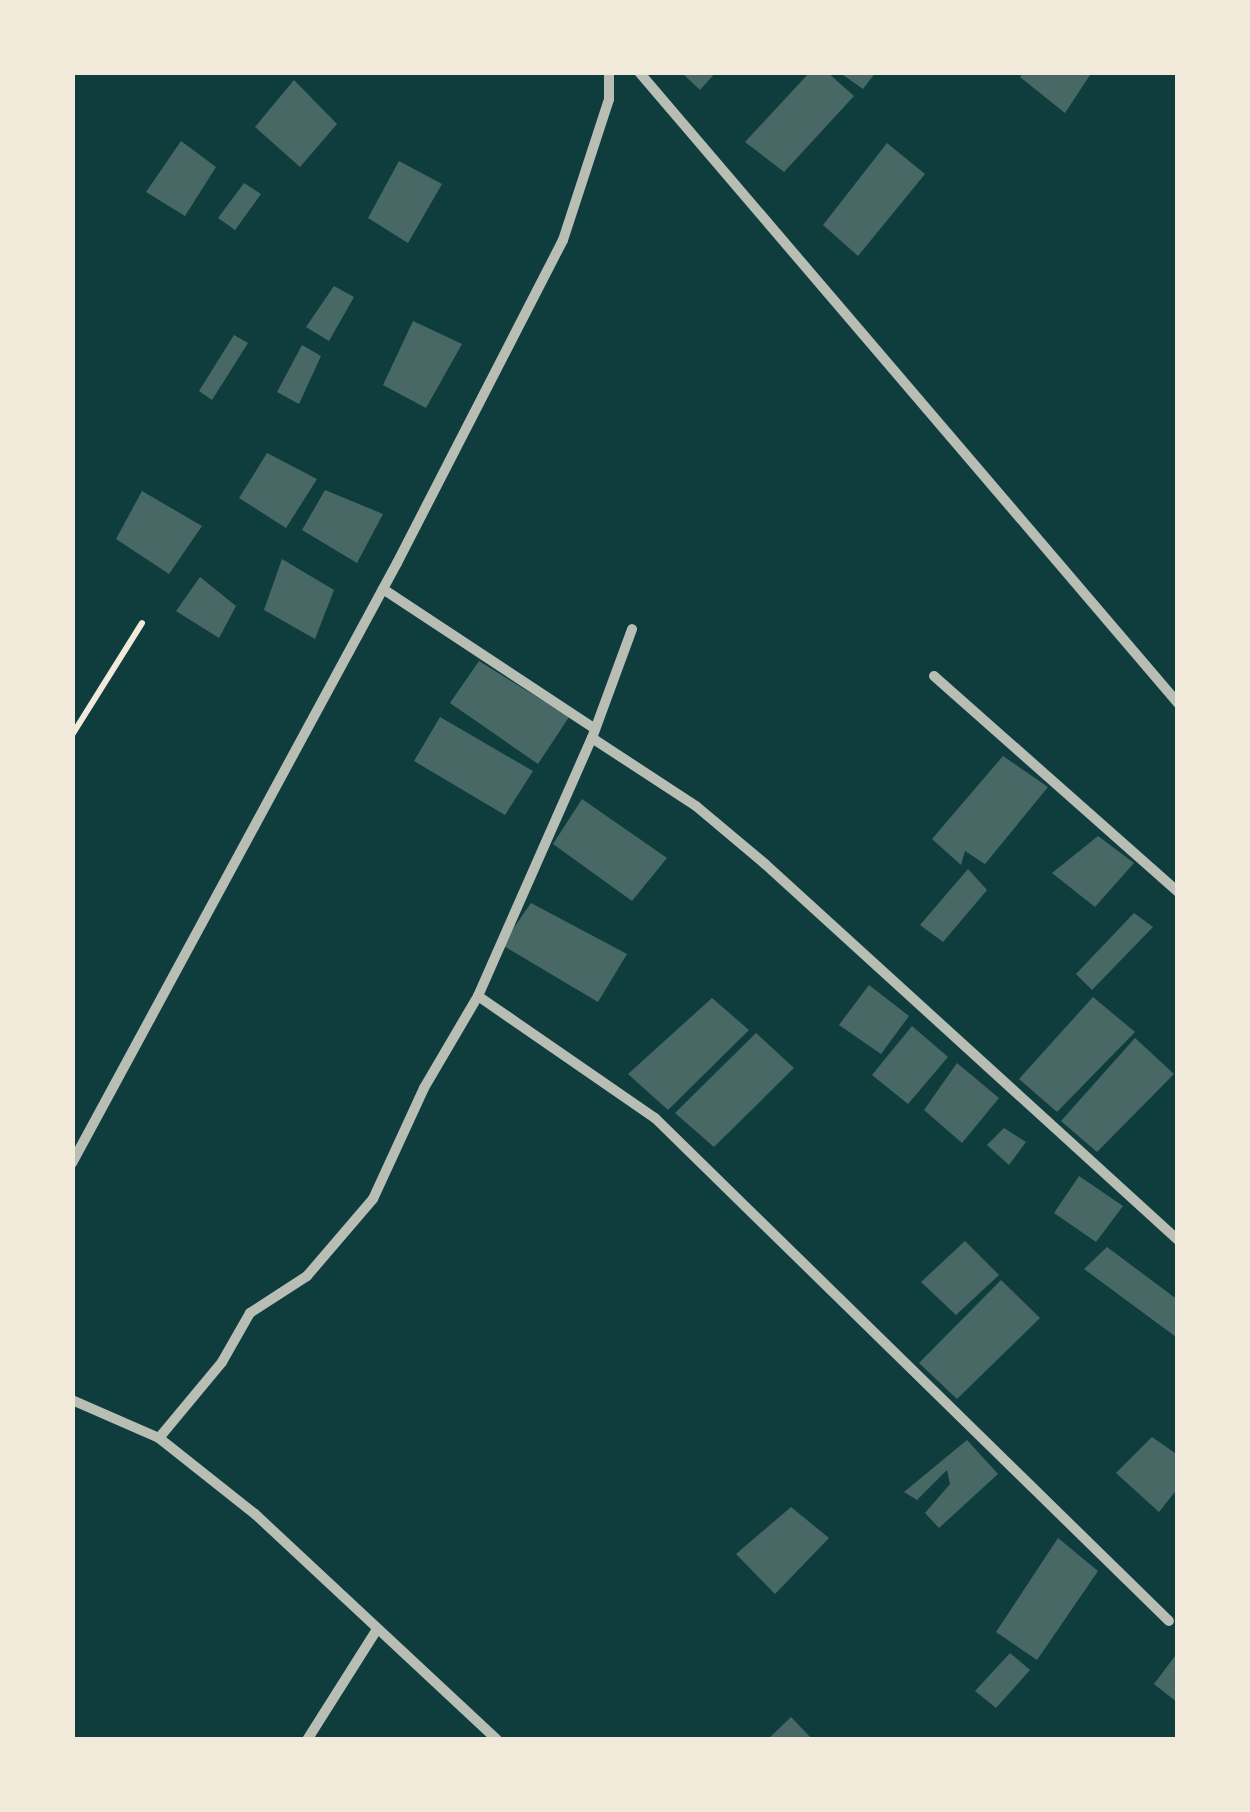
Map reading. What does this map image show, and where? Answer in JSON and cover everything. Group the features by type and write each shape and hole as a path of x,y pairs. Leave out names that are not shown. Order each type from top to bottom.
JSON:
{"street":[{"path":"72,1163 383,589 563,240 609,99 609,72"},
{"path":"639,72 1178,702"},
{"path":"383,589 696,806 765,864 1178,1240"},
{"path":"159,1438 222,1362 250,1313 306,1276 373,1199 424,1088 478,996 594,733 632,628"},
{"path":"934,676 1178,892"},
{"path":"478,996 655,1118 1169,1620"},
{"path":"72,1400 159,1438 254,1514 497,1740"},
{"path":"307,1740 376,1631"}],"path":[{"path":"72,734 142,623"}],"building":[{"path":"681,72 716,72 700,90"},
{"path":"810,72 827,72 854,96 784,172 745,142"},
{"path":"839,72 876,72 863,89"},
{"path":"1024,72 1092,72 1065,113 1020,77"},
{"path":"294,80 337,124 300,167 255,127"},
{"path":"181,141 216,167 185,216 146,192"},
{"path":"887,143 925,174 858,256 823,225"},
{"path":"399,161 442,184 408,243 368,218"},
{"path":"244,183 261,194 235,230 218,218"},
{"path":"334,286 354,297 329,341 306,327"},
{"path":"413,321 462,344 426,408 383,385"},
{"path":"234,335 248,343 212,400 199,391"},
{"path":"302,345 321,356 299,404 277,392"},
{"path":"267,453 317,479 286,528 239,498"},
{"path":"325,490 383,514 357,563 302,530"},
{"path":"142,491 202,526 169,574 116,539"},
{"path":"282,559 334,590 315,639 264,610"},
{"path":"200,577 236,606 219,638 176,611"},
{"path":"479,661 569,717 538,764 450,703"},
{"path":"440,717 533,771 505,815 414,761"},
{"path":"1003,756 1048,787 985,864 965,851 961,865 932,839"},
{"path":"582,799 667,858 632,901 553,844"},
{"path":"1098,836 1134,863 1095,907 1052,873"},
{"path":"968,869 987,890 943,942 920,925"},
{"path":"531,903 627,954 598,1002 502,945"},
{"path":"1134,913 1153,927 1092,990 1076,974"},
{"path":"869,985 909,1016 881,1054 839,1025"},
{"path":"1093,997 1135,1032 1057,1112 1019,1079"},
{"path":"712,998 749,1030 668,1110 628,1074"},
{"path":"912,1026 948,1057 908,1104 872,1075"},
{"path":"756,1033 794,1068 714,1147 675,1113"},
{"path":"1135,1038 1174,1074 1097,1152 1061,1121"},
{"path":"957,1063 999,1098 962,1143 924,1110"},
{"path":"1004,1128 1026,1142 1009,1165 987,1145"},
{"path":"1079,1176 1123,1206 1096,1242 1054,1213"},
{"path":"965,1241 999,1275 956,1315 921,1282"},
{"path":"1107,1247 1178,1300 1176,1337 1084,1269"},
{"path":"1001,1280 1040,1318 957,1399 919,1363"},
{"path":"1152,1437 1178,1455 1178,1488 1159,1512 1116,1473"},
{"path":"967,1440 998,1474 939,1528 925,1513 950,1484 947,1470 917,1500 904,1492"},
{"path":"791,1507 829,1538 775,1594 736,1554"},
{"path":"1058,1538 1098,1571 1037,1660 996,1632"},
{"path":"1178,1652 1178,1703 1154,1684"},
{"path":"1010,1653 1030,1670 996,1708 975,1691"},
{"path":"791,1717 813,1740 767,1740"}]}
